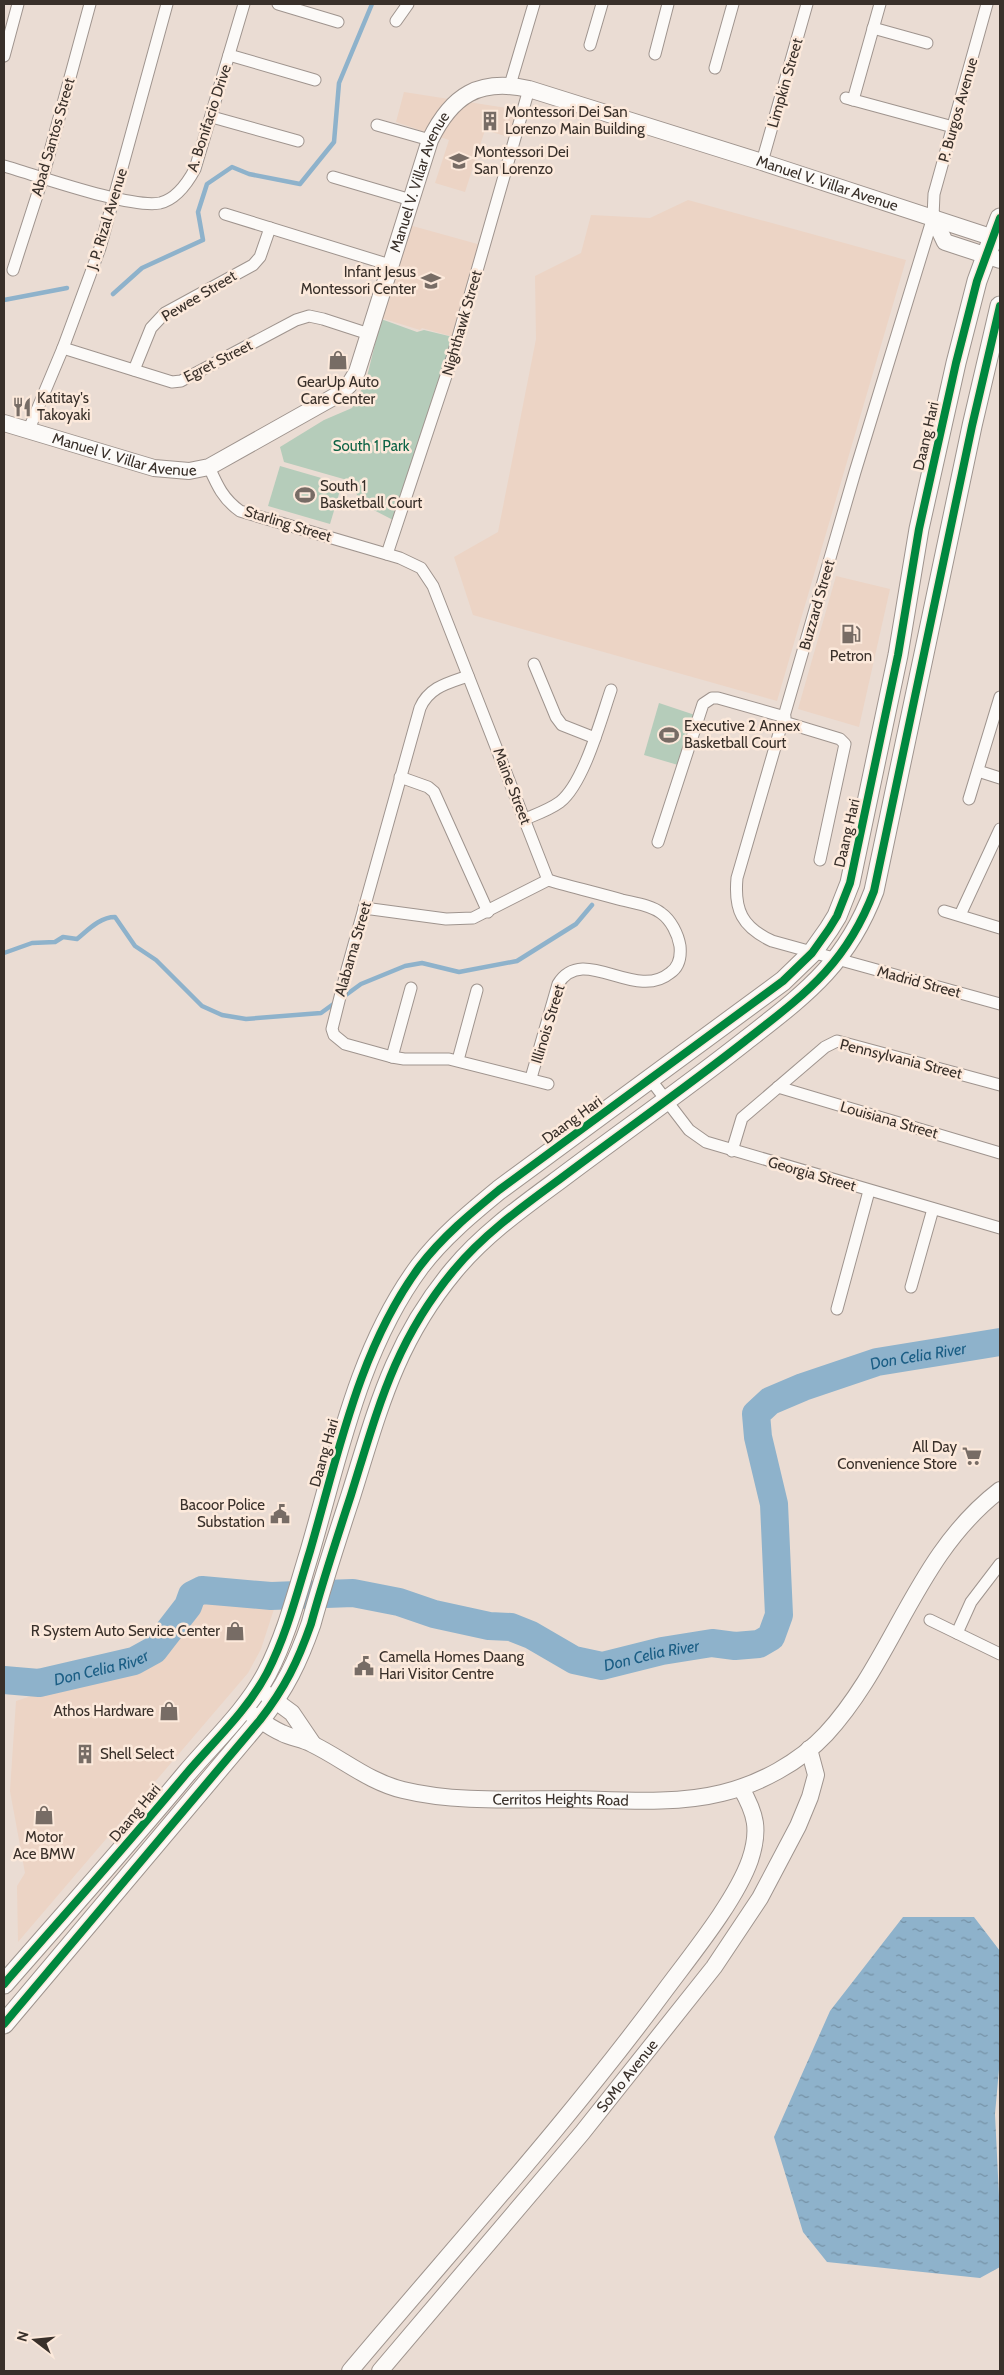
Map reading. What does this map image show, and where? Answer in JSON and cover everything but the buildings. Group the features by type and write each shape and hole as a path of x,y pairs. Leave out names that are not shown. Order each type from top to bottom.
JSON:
{"main road":[{"name":"Daang Hari","path":"9,1978 143,1826 258,1688 274,1659 290,1618 350,1413 369,1359 385,1322 416,1271 452,1231 492,1196 783,981 812,953 837,916 850,883 898,656 919,529 965,328 994,248 1000,218"},
{"path":"4,2024 157,1839 260,1720 292,1673 311,1624 326,1569 386,1383 402,1348 438,1291 468,1254 516,1211 667,1101 803,996 838,960 864,916 874,891 970,436 1000,306"},
{"path":"898,656 924,660"},
{"path":"143,1826 157,1839"},
{"path":"9,1978 33,1989"}],"street":[{"path":"4,56 18,4"},
{"name":"Abad Santos Street","path":"13,270 43,177 90,4"},
{"name":"J. P. Rizal Avenue","path":"29,428 63,348 100,248 167,4"},
{"name":"A. Bonifacio Drive","path":"4,166 114,197 142,202 161,203 174,195 186,185 195,169 244,4"},
{"path":"278,4 338,22"},
{"path":"396,21 408,4"},
{"path":"510,85 534,4"},
{"path":"590,45 602,4"},
{"path":"655,54 668,4"},
{"path":"716,68 733,4"},
{"path":"794,4 807,5"},
{"path":"880,4 850,99 953,127"},
{"name":"P. Burgos Avenue","path":"933,218 934,194 987,4"},
{"name":"Limpkin Street","path":"762,162 807,5"},
{"path":"873,28 927,43"},
{"path":"229,55 315,80"},
{"name":"Manuel V. Villar Avenue","path":"4,423 29,428 154,468 189,472 209,467 339,394 349,385 357,372 410,200 430,140 440,119 455,102 471,92 490,86 510,85 529,90 762,162 933,218 994,248"},
{"name":"Nighthawk Street","path":"387,554 452,358 529,90"},
{"path":"212,117 298,141"},
{"path":"377,125 430,140"},
{"path":"333,177 410,200"},
{"path":"225,214 390,265"},
{"name":"Buzzard Street","path":"812,953 757,934 748,926 737,902 737,878 855,472 933,218"},
{"name":"Pewee Street","path":"134,370 151,328 165,313 253,265 260,256 270,228"},
{"name":"Egret Street","path":"63,348 172,382 181,382 296,320 309,316 369,334"},
{"name":"Starling Street","path":"209,467 220,493 228,503 240,510 387,554"},
{"name":"Maine Street","path":"387,554 412,562 421,568 428,577 548,880"},
{"path":"534,664 556,717 567,727 595,738"},
{"name":"Alabama Street","path":"468,676 436,688 423,700 346,973 333,1022 334,1035 339,1041 392,1057 458,1060 548,1084"},
{"path":"525,819 551,808 570,791 595,738 611,690"},
{"path":"970,798 1000,697"},
{"path":"658,842 703,704 712,698 718,698 840,739 845,744 820,860"},
{"path":"978,771 1000,778"},
{"path":"400,777 428,787 434,792 488,912"},
{"path":"960,915 1000,829"},
{"path":"364,908 461,920 488,912 548,880"},
{"name":"Illinois Street","path":"531,1078 558,984 562,977 584,968 597,970 634,982 660,980 672,972 679,962 680,953 679,939 672,925 662,914 642,905 548,880"},
{"path":"944,911 1000,928"},
{"name":"Madrid Street","path":"812,953 1000,1004"},
{"path":"392,1057 411,988"},
{"path":"458,1060 477,990"},
{"name":"Pennsylvania Street","path":"732,1151 742,1118 825,1047 837,1041 1000,1085"},
{"name":"Georgia Street","path":"650,1079 689,1130 698,1137 732,1151 1000,1228"},
{"name":"Louisiana Street","path":"778,1087 1000,1153"},
{"path":"837,1309 869,1191"},
{"path":"911,1287 933,1209"},
{"name":"Cerritos Heights Road","path":"243,1708 280,1733 313,1744 380,1783 402,1790 448,1797 648,1800 684,1799 720,1794 741,1788 764,1779 809,1749 830,1728 865,1682 923,1577 944,1548 967,1522 1000,1490"},
{"path":"957,1633 971,1602 1000,1564"},
{"path":"930,1620 1000,1654"},
{"name":"Cerritos Heights Road","path":"258,1688 292,1713 313,1744"},
{"name":"SoMo Avenue","path":"380,2371 582,2133 714,1967 760,1898 798,1826 810,1797 816,1775 809,1749"},
{"name":"SoMo Avenue","path":"350,2371 631,2035 724,1908 744,1873 755,1841 754,1814 741,1788"}],"shaded area":[{"name":"Montessori Dei San Lorenzo","path":"404,92 519,110 512,138 485,130 465,192 435,183 449,140 396,122"},
{"path":"688,200 906,260 777,701 473,615 454,557 498,532 536,339 535,276 581,253 591,215 650,218"},
{"name":"Infant Jesus Montessori Center","path":"409,225 481,245 454,337 422,328 420,330 381,318"},
{"path":"836,576 890,589 859,727 798,709"},
{"path":"214,1597 254,1599 275,1606 261,1649 248,1673 18,1942 17,1886 25,1873 10,1791 16,1701 92,1676 135,1667 159,1654 190,1615"}],"green space":[{"name":"South 1 Park","path":"381,319 417,332 424,330 453,337 393,520 364,505 347,480 284,462 280,447 324,420 352,408 366,381"},
{"name":"South 1 Basketball Court","path":"280,466 342,484 330,524 268,506"},
{"name":"Executive 2 Annex Basketball Court","path":"659,703 695,715 678,765 644,755"}],"water":[{"path":"903,1917 974,1917 1000,1951 1000,2058 995,2114 1000,2217 1000,2267 980,2278 827,2262 803,2232 774,2137 830,2011"}],"waterway":[{"path":"113,294 142,268 203,240 198,212 207,184 232,167 249,174 300,184 334,142 339,83 372,4"},
{"path":"4,300 67,288"},
{"path":"4,953 32,943 55,942 63,937 77,939 104,919 115,917 135,946 156,960 202,1006 222,1015 246,1019 321,1013 361,984 405,966 422,963 459,972 517,961 576,924 592,905"},
{"name":"Don Celia River","path":"4,1680 39,1683 134,1661 154,1650 188,1606 192,1595 202,1590 271,1596 353,1593 399,1602 434,1614 489,1626 511,1627 531,1635 574,1660 602,1666 662,1651 712,1643 735,1646 759,1644 771,1637 779,1615 774,1504 758,1437 756,1414 770,1401 803,1387 877,1362 1000,1342"}],"cycle path":[{"path":"4,1984 229,1726 259,1687 274,1658 291,1613 341,1440 366,1367 381,1332 399,1298 420,1266 447,1235 499,1190 783,981 812,953 837,916 850,883 898,655 919,529 956,363 977,281 1000,218"},
{"path":"4,2024 260,1720 284,1685 296,1662 311,1624 370,1434 390,1377 416,1323 433,1297 454,1270 491,1233 787,1008 837,959 863,917 874,891 972,426 1000,306"}],"place":[{"name":"Montessori Dei San Lorenzo Main Building","path":"490,121"},
{"name":"Montessori Dei San Lorenzo","path":"459,161"},
{"name":"Infant Jesus Montessori Center","path":"431,281"},
{"name":"GearUp Auto Care Center","path":"338,360"},
{"name":"Katitay's Takoyaki","path":"22,407"},
{"name":"South 1 Basketball Court","path":"305,495"},
{"name":"Petron","path":"851,634"},
{"name":"Executive 2 Annex Basketball Court","path":"669,735"},
{"name":"All Day Convenience Store","path":"972,1456"},
{"name":"Bacoor Police Substation","path":"280,1514"},
{"name":"R System Auto Service Center","path":"235,1631"},
{"name":"Camella Homes Daang Hari Visitor Centre","path":"364,1666"},
{"name":"Athos Hardware","path":"169,1711"},
{"name":"Shell Select","path":"85,1754"},
{"name":"Motor Ace BMW","path":"44,1815"}]}
